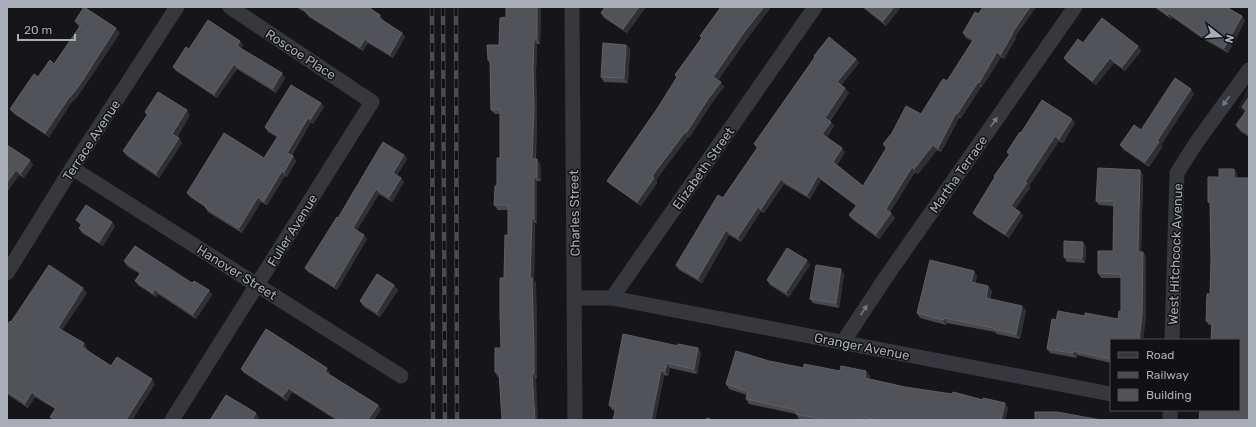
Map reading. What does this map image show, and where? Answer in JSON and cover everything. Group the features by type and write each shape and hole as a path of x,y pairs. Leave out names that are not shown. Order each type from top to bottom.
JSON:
{"street":[{"name":"Terrace Avenue","path":"7,273 72,168 177,7"},
{"name":"Roscoe Place","path":"230,7 372,102"},
{"name":"Charles Street","path":"572,7 575,420"},
{"name":"Elizabeth Street","path":"612,298 815,7"},
{"name":"Martha Terrace","path":"843,342 886,277 1075,7"},
{"name":"West Hitchcock Avenue","path":"1172,339 1177,173 1196,143 1249,70"},
{"name":"Fuller Avenue","path":"172,420 372,102"},
{"name":"Hanover Street","path":"72,168 401,376"},
{"path":"575,298 612,298"},
{"name":"Granger Avenue","path":"612,298 1110,394"}],"shaded area":[{"path":"1249,85 1249,117 1238,108"}],"building":[{"path":"84,7 116,28 81,83 70,96 45,133 10,109 34,74 38,77 50,60 54,64 81,25 75,21"},
{"path":"300,7 368,7 380,15 379,18 402,33 390,54 365,39 360,47 306,13 307,12"},
{"path":"506,7 537,7 537,39 534,39 533,68 534,109 532,159 537,159 537,177 534,177 534,218 532,218 530,278 532,278 534,373 532,373 535,420 502,420 499,372 495,372 495,348 501,348 500,278 504,278 505,235 508,235 508,205 494,205 495,186 497,186 497,158 500,158 500,109 491,110 490,60 488,60 487,45 499,45 500,18 506,17"},
{"path":"605,7 639,7 623,29 601,13"},
{"path":"721,7 764,7 745,31 713,77 721,82 686,133 685,132 652,176 654,178 637,202 607,181 657,109 677,77 675,75 702,38 700,36"},
{"path":"865,7 894,7 883,21"},
{"path":"983,7 1030,7 1012,33 1001,54 997,52 979,83 978,82 957,114 956,113 938,148 933,145 914,169 912,167 886,209 891,213 876,234 849,215 857,205 818,176 807,195 781,179 761,209 758,207 738,237 726,230 698,278 676,265 718,195 723,198 758,147 754,144 815,57 814,56 829,37 856,59 837,82 845,88 825,118 831,122 822,134 842,148 833,162 863,186 887,147 883,144 892,133 906,106 921,114 943,79 947,81 974,39 963,33 975,12 979,14"},
{"path":"1157,7 1226,7 1242,16 1224,48"},
{"path":"1102,18 1138,46 1122,67 1110,58 1092,81 1064,58 1078,39 1083,43"},
{"path":"208,20 240,41 237,46 282,73 273,88 234,64 214,94 173,67 186,47 189,49"},
{"path":"603,43 626,45 624,78 601,77"},
{"path":"1175,78 1191,89 1145,162 1120,145 1134,125 1141,130"},
{"path":"291,85 321,103 310,120 308,118 287,153 293,156 284,172 282,171 264,201 258,197 239,228 205,207 206,206 187,193 224,133 264,158 278,136 265,127"},
{"path":"158,92 187,110 172,134 179,138 156,173 123,151 148,114 145,112"},
{"path":"1249,97 1249,134 1236,125 1247,110 1242,107"},
{"path":"1042,100 1072,119 1059,139 1055,136 1025,182 1027,183 1011,206 1020,212 1005,234 973,213 995,177 994,176 1010,154 1007,152"},
{"path":"383,142 404,155 393,173 401,178 389,197 376,189 353,228 364,235 334,286 305,268 337,217 338,218"},
{"path":"7,145 30,160 21,173 16,170 7,182"},
{"path":"1098,168 1140,170 1138,252 1143,252 1142,314 1139,339 1110,339 1110,359 1074,351 1073,353 1047,349 1052,319 1056,320 1058,311 1085,316 1085,313 1118,319 1119,311 1121,312 1121,274 1098,273 1098,251 1113,251 1114,201 1096,201"},
{"path":"1219,169 1234,169 1234,178 1249,178 1249,420 1199,420 1200,411 1240,411 1240,339 1211,339 1212,321 1206,321 1207,294 1210,294 1211,260 1208,177 1219,177"},
{"path":"86,205 112,222 99,242 79,228 82,224 76,220"},
{"path":"1064,241 1083,242 1082,258 1064,257"},
{"path":"135,246 192,283 194,281 209,290 193,314 155,289 153,293 135,281 141,272 124,261"},
{"path":"787,248 807,260 786,292 767,280"},
{"path":"930,260 974,271 971,282 988,286 986,298 1022,306 1016,334 944,318 943,320 917,313"},
{"path":"49,265 83,288 58,328 84,343 82,347 111,366 117,357 152,379 126,420 55,420 50,417 56,408 32,392 25,403 7,391 7,326"},
{"path":"816,265 841,269 836,303 810,299"},
{"path":"377,274 394,285 377,312 360,301"},
{"path":"266,329 327,368 325,372 378,405 368,420 340,420 289,388 283,396 241,369"},
{"path":"623,334 678,346 678,344 698,348 694,369 667,363 665,371 661,370 651,420 613,420 616,407 609,405"},
{"path":"736,351 769,361 804,368 804,364 840,371 841,366 866,371 865,378 905,387 952,394 953,392 983,400 983,398 1005,403 1001,420 878,420 862,417 861,420 828,420 796,414 796,410 746,399 748,391 726,384"},
{"path":"226,395 256,413 252,420 210,420"},
{"path":"1035,412 1057,412 1101,420 1035,420"}],"railway":[{"path":"432,7 433,420"},
{"path":"443,7 445,420"},
{"path":"456,7 457,420"}]}
